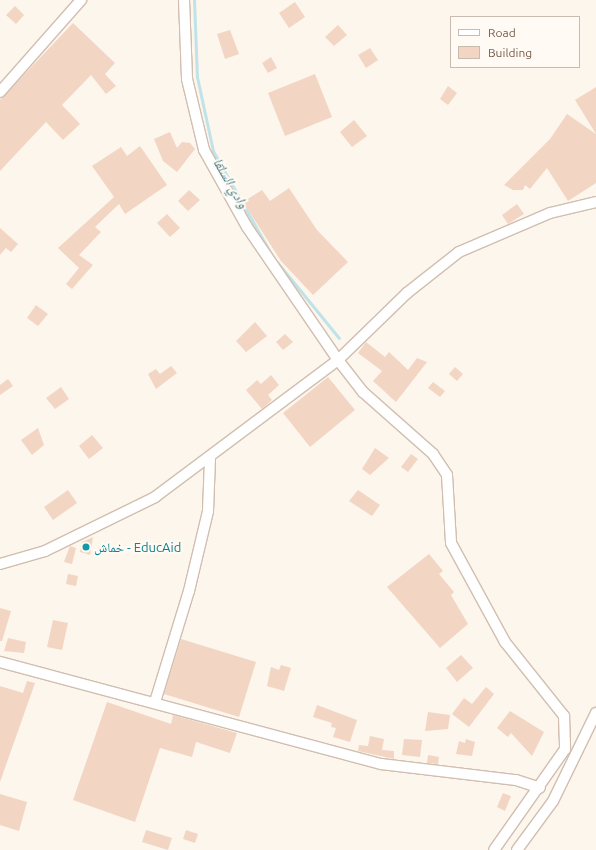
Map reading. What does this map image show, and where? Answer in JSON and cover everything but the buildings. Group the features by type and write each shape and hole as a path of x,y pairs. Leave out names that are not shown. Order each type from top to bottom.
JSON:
{"street":[{"path":"0,92 81,0"},
{"path":"184,0 187,79 204,150 247,226 338,360 363,392 433,454 447,476 448,536 505,642 564,716 565,749 540,788 494,850"},
{"path":"0,564 45,551 155,498 338,360 407,293 459,252 550,213 596,202"},
{"path":"155,702 189,591 208,512 210,458"},
{"path":"0,662 155,702 381,764 516,780 540,788"},
{"path":"517,850 553,801 596,712"}],"waterway":[{"name":"وادي السلقا","path":"194,0 197,77 213,151 271,254"},
{"name":"وادي السلقا","path":"277,262 339,338"}],"place":[{"name":"خماش - EducAid","path":"86,547"}]}
